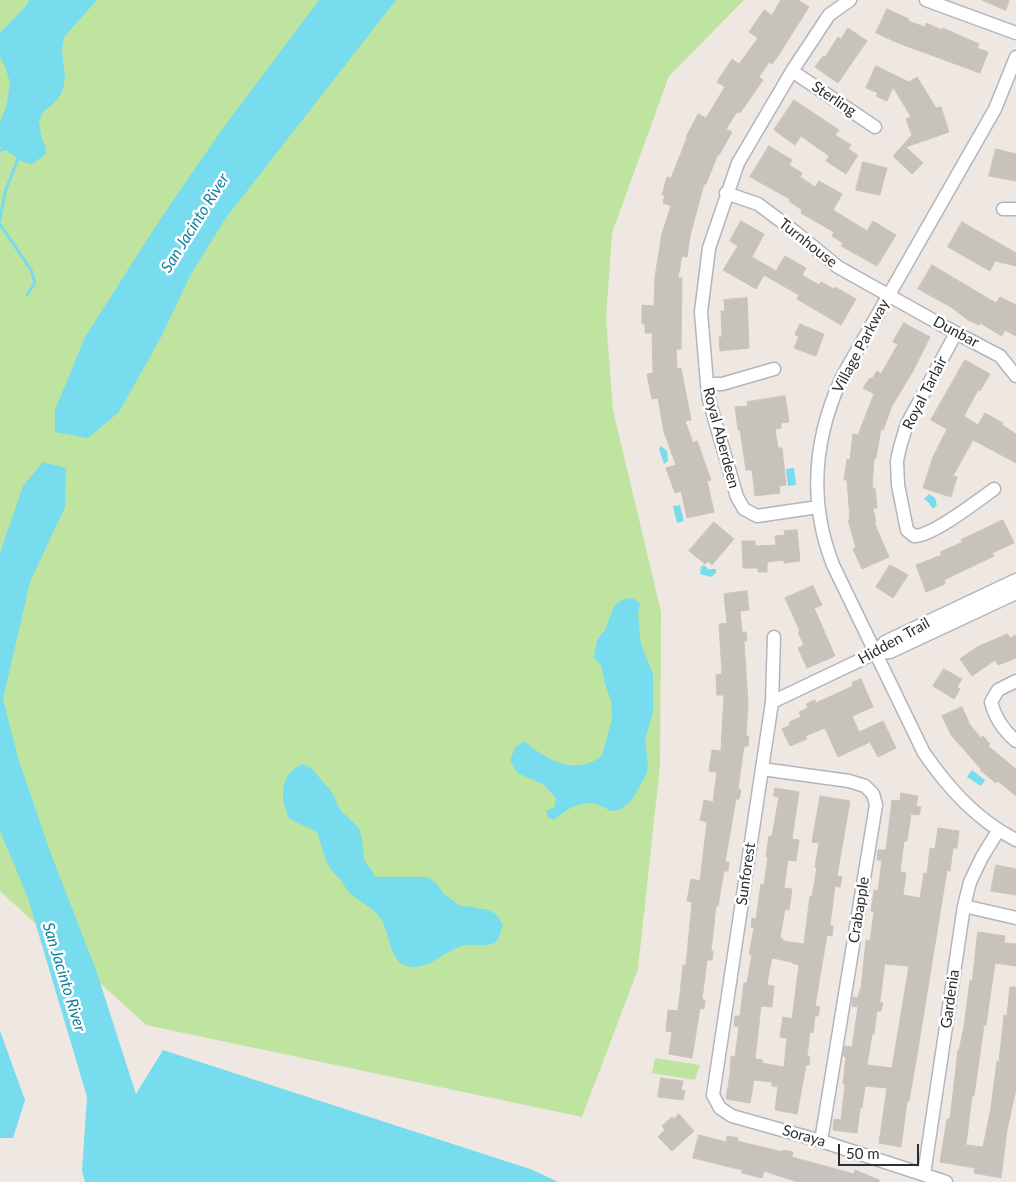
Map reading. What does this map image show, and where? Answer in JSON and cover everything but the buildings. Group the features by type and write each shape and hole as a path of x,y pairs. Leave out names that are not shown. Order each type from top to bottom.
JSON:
{"street":[{"name":"Royal Aberdeen","path":"818,507 756,516 744,510 736,498 709,400 706,384 701,312 710,248 726,193 738,162 792,71 829,16 850,0"},
{"path":"926,0 1016,33"},
{"name":"Village Parkway","path":"1016,58 995,109 834,394 823,431 816,487 818,507 830,557 924,754 957,796 998,831 1016,840"},
{"name":"Sterling","path":"792,71 875,127"},
{"name":"Turnhouse","path":"726,193 758,204 838,267 888,296"},
{"path":"1003,209 1016,209"},
{"name":"Dunbar","path":"888,296 1000,356 1016,376"},
{"name":"Royal Tarlair","path":"956,333 907,424 900,447 897,461 898,485 907,530 914,536 926,534 972,506 994,489"},
{"path":"706,384 722,384 774,369"},
{"name":"Hidden Trail","path":"772,702 875,653 885,642 1016,580"},
{"path":"875,653 890,652 1016,592"},
{"name":"Sunforest","path":"720,1108 713,1095 772,702 774,637"},
{"path":"1016,681 998,690 990,702 994,716 1016,741"},
{"name":"Crabapple","path":"762,768 849,781 865,786 873,794 876,805 821,1141"},
{"name":"Gardenia","path":"924,1174 964,906 970,882 998,831"},
{"path":"964,906 1016,918"},
{"name":"Soraya","path":"720,1108 732,1116 821,1141 946,1182"}],"green space":[{"path":"0,0 744,0 669,76 612,233 606,319 613,410 661,612 660,765 638,969 582,1117 146,1025 0,891"},
{"path":"655,1058 700,1065 695,1080 652,1073"}],"water":[{"path":"29,0 97,0 64,37 62,51 65,75 64,85 61,94 44,111 39,121 46,154 32,164 23,162 0,146 0,121 6,108 10,83 0,57 0,33 26,6"},
{"name":"San Jacinto River","path":"319,0 396,0 225,219 190,276 161,337 119,412 88,438 55,432 55,410 85,337 161,218 223,128"},
{"path":"661,446 667,451 668,461 664,464 659,449"},
{"name":"San Jacinto River","path":"43,462 66,468 65,507 30,582 3,699 19,761 51,854 96,970 136,1094 163,1050 533,1170 558,1182 85,1182 82,1171 87,1097 28,898 0,831 0,553 23,486"},
{"path":"794,468 796,485 788,486 786,469"},
{"path":"929,494 935,498 937,505 934,508 924,499"},
{"path":"680,505 684,521 677,523 673,506"},
{"path":"704,565 708,569 716,569 716,573 711,577 700,574 701,567"},
{"path":"633,598 640,603 638,614 641,644 653,674 653,713 645,739 648,766 646,775 631,801 620,810 610,811 595,804 580,804 567,810 554,820 548,817 546,811 554,808 556,798 543,784 517,773 510,760 515,748 524,741 542,755 562,764 581,765 592,762 602,756 612,719 611,701 601,665 594,658 597,640 605,630 614,606 623,599"},
{"path":"303,764 311,768 331,791 341,811 359,828 364,860 376,877 427,877 437,884 443,893 459,905 489,910 497,915 503,925 498,939 487,945 466,945 456,948 432,962 420,966 405,966 399,961 391,948 381,919 350,893 330,868 317,832 288,817 283,787 291,771"},
{"path":"972,770 985,780 981,786 967,777"},
{"path":"0,1031 25,1100 13,1138 0,1138"}],"waterway":[{"path":"0,150 5,149"},
{"path":"0,220 5,192 18,159"},
{"path":"0,224 31,270 35,283 27,295"}]}
